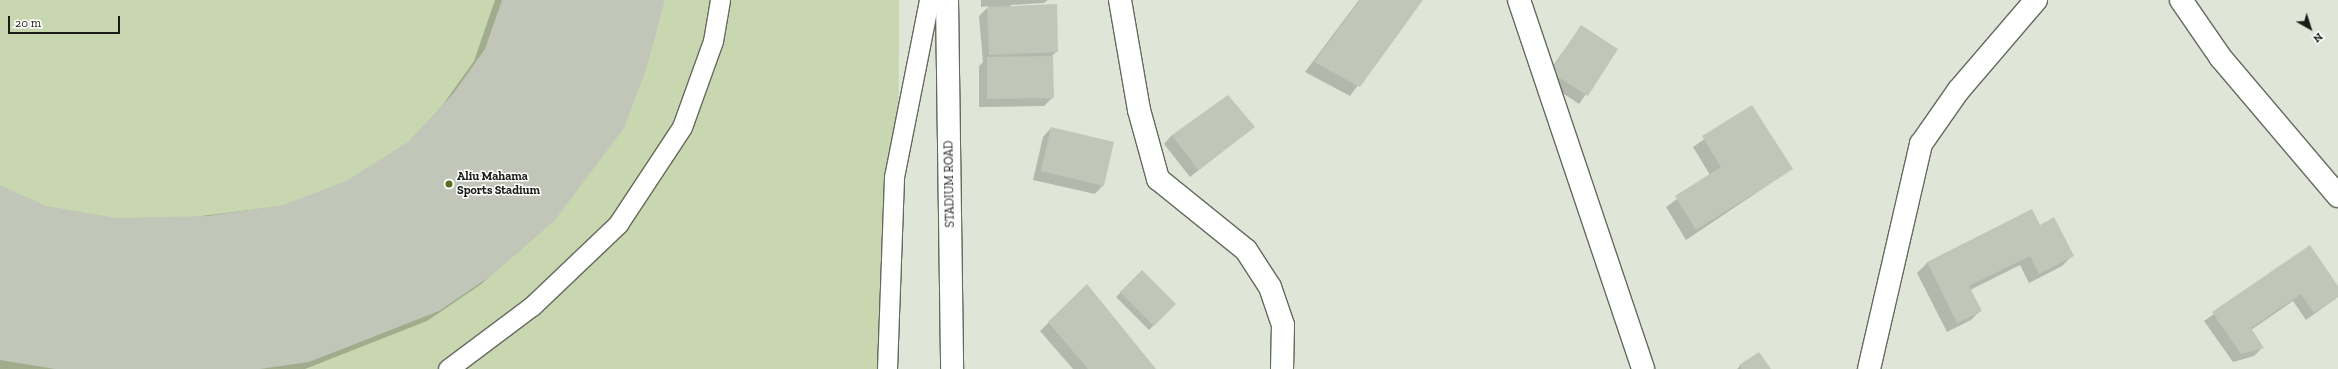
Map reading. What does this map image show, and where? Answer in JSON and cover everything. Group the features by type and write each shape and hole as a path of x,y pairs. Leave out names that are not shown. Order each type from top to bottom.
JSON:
{"street":[{"name":"STADIUM ROAD","path":"947,0 952,369"},
{"path":"1120,0 1139,110 1158,179 1246,250 1270,287 1283,325 1282,369"},
{"path":"1519,0 1643,369"},
{"path":"1869,369 1921,144 1958,91 2036,0"},
{"path":"2181,0 2221,58 2338,196"}],"lane":[{"path":"448,369 532,306 618,224 682,127 713,41 720,0"},
{"path":"887,369 894,177 929,0"}],"green space":[{"name":"Aliu Mahama Sports Stadium","path":"0,0 899,0 898,369 0,369"}],"building":[{"path":"502,0 665,0 646,70 624,128 555,220 492,275 439,311 309,362 260,369 55,369 0,360 0,185 46,206 117,218 208,216 283,205 346,181 408,142 453,94 485,49"},
{"path":"1360,0 1423,0 1360,87 1314,62"},
{"path":"1057,4 1058,52 989,55 987,7"},
{"path":"1581,25 1618,49 1588,96 1550,72"},
{"path":"1053,56 1054,98 987,99 987,57"},
{"path":"1228,95 1255,127 1198,170 1172,135"},
{"path":"1752,105 1793,169 1696,230 1675,196 1721,167 1702,136"},
{"path":"1051,127 1114,142 1104,186 1041,171"},
{"path":"2032,209 2040,225 2054,217 2074,256 2039,274 2030,256 1969,286 1982,311 1957,323 1927,262"},
{"path":"2310,245 2338,286 2338,297 2314,313 2301,294 2251,328 2264,348 2241,354 2212,312"},
{"path":"1142,270 1176,304 1154,326 1120,292"},
{"path":"1087,284 1156,369 1088,369 1048,322"},
{"path":"1759,352 1771,369 1742,369 1739,365"}],"place":[{"name":"Aliu Mahama Sports Stadium","path":"449,184"}]}
